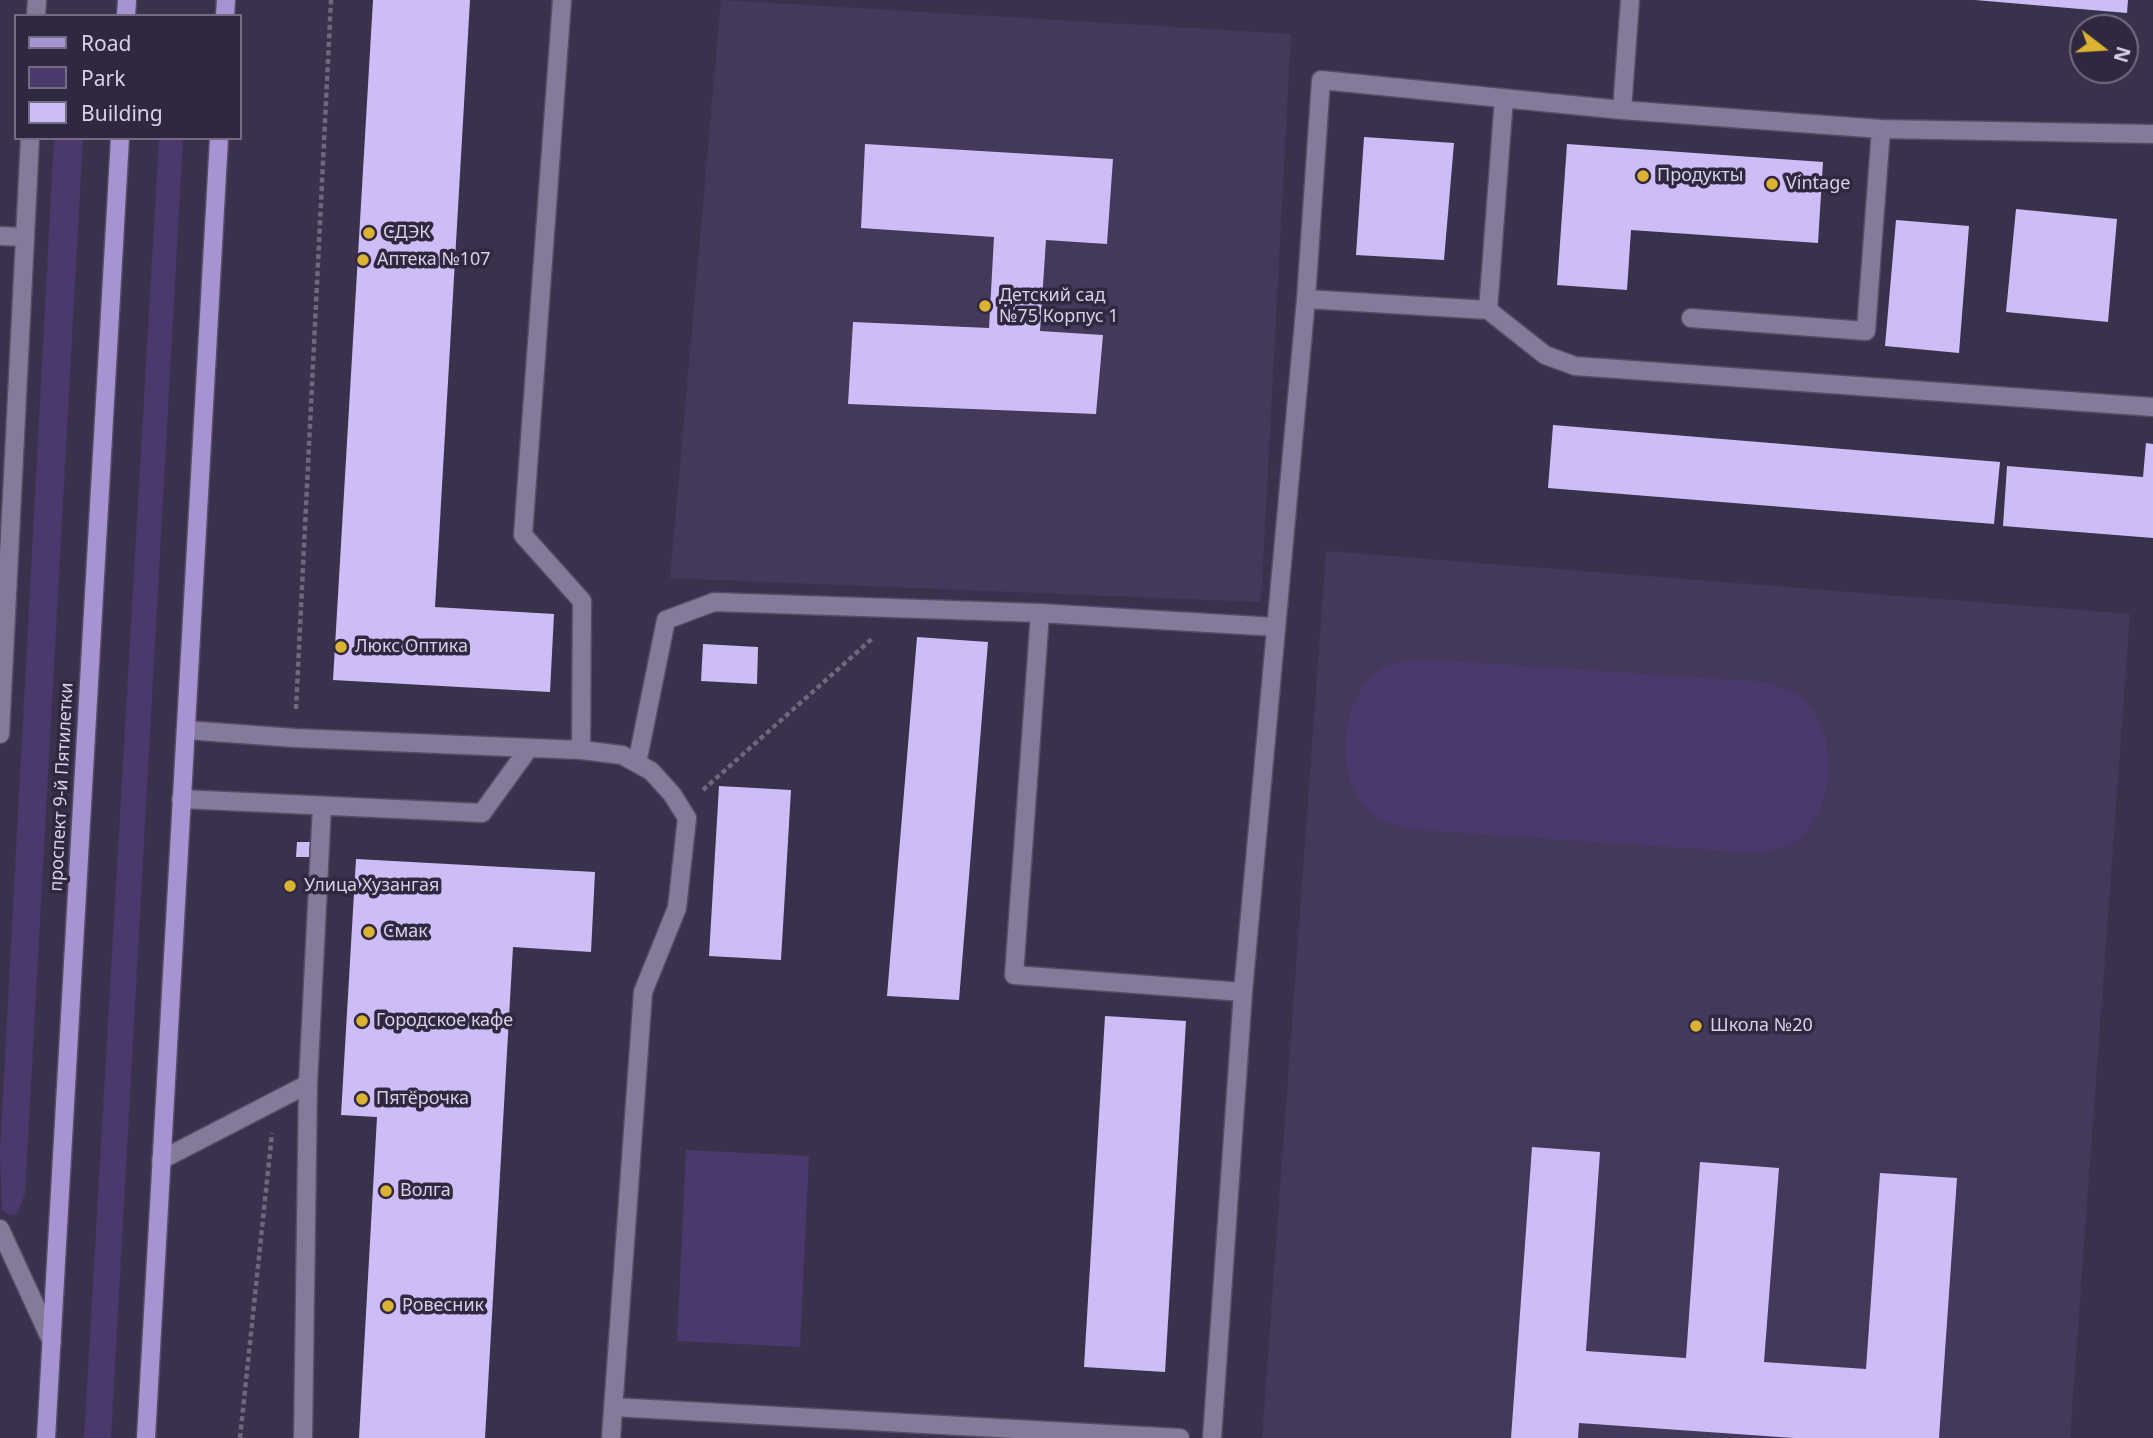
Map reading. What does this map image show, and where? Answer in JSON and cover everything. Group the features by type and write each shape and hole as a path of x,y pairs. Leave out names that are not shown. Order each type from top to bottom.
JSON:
{"main road":[{"name":"проспект 9-й Пятилетки","path":"46,1438 120,140"},
{"path":"146,1438 219,140"}],"lane":[{"path":"562,0 523,535 582,601 581,750"},
{"path":"1622,110 1630,0"},
{"path":"1212,1438 1243,992 1306,299 1321,80 1622,110 1881,129 2153,134"},
{"path":"1488,310 1504,98"},
{"path":"1691,318 1866,331 1881,129"},
{"path":"0,734 30,140"},
{"path":"0,236 25,237"},
{"path":"1306,299 1488,310 1545,355 1575,366 2153,407"},
{"path":"637,763 666,620 714,602 1040,613 1276,627"},
{"path":"1040,613 1014,975 1243,992"},
{"path":"186,730 581,750 622,755 651,771 682,809 687,818 677,908 643,992 611,1438"},
{"path":"181,799 482,813 529,748"},
{"path":"303,1438 308,1084 322,806"},
{"path":"161,1160 308,1084"},
{"path":"0,1229 52,1342"},
{"path":"613,1407 1180,1438"}],"path":[{"path":"682,809 906,609"}],"shaded area":[{"name":"Детский сад №75 Корпус 1","path":"721,0 1291,34 1261,602 670,578"},
{"name":"Школа №20","path":"1326,551 2130,614 2070,1438 1262,1438"}],"green space":[{"path":"54,140 83,140 25,1194 17,1214 10,1215 2,1210 0,1151"},
{"path":"159,140 183,140 111,1438 84,1438"},
{"path":"1420,659 1766,682 1788,690 1800,697 1814,712 1823,731 1828,752 1828,773 1818,814 1806,831 1791,844 1754,853 1407,829 1393,825 1372,814 1359,799 1350,780 1345,739 1356,698 1368,681 1387,666"},
{"path":"686,1150 809,1156 800,1347 677,1341"}],"building":[{"path":"373,0 470,0 435,607 554,614 550,692 333,680"},
{"path":"1975,0 2128,0 2127,13"},
{"path":"1364,137 1454,143 1444,260 1356,255"},
{"path":"865,144 1113,159 1107,244 1046,240 1040,331 1103,335 1096,414 848,404 853,322 989,328 994,237 861,228"},
{"path":"1567,144 1823,162 1818,243 1631,230 1627,290 1557,285"},
{"path":"2016,209 2117,219 2108,322 2006,312"},
{"path":"1896,220 1969,226 1959,353 1885,346"},
{"path":"1553,425 2000,462 1994,524 1548,488"},
{"path":"2146,443 2153,444 2153,538 2003,526 2007,466 2143,477"},
{"path":"917,637 988,642 959,1000 887,996"},
{"path":"703,644 758,647 757,684 701,681"},
{"path":"719,786 791,790 781,960 709,956"},
{"path":"297,842 310,842 309,857 296,857"},
{"path":"356,859 595,872 591,952 513,947 485,1438 359,1438 377,1117 341,1115"},
{"path":"1105,1016 1186,1021 1165,1372 1084,1367"},
{"path":"1532,1147 1600,1152 1586,1351 1686,1358 1700,1162 1779,1168 1764,1362 1866,1369 1880,1173 1957,1178 1939,1438 1794,1438 1579,1423 1578,1438 1511,1438"}],"place":[{"name":"Продукты","path":"1643,176"},
{"name":"Vintage","path":"1772,184"},
{"name":"СДЭК","path":"369,233"},
{"name":"Аптека №107","path":"363,260"},
{"name":"Детский сад №75 Корпус 1","path":"985,306"},
{"name":"Люкс Оптика","path":"341,647"},
{"name":"Улица Хузангая","path":"290,886"},
{"name":"Смак","path":"369,932"},
{"name":"Городское кафе","path":"362,1021"},
{"name":"Школа №20","path":"1696,1026"},
{"name":"Пятёрочка","path":"362,1099"},
{"name":"Волга","path":"386,1191"},
{"name":"Ровесник","path":"388,1306"}]}
